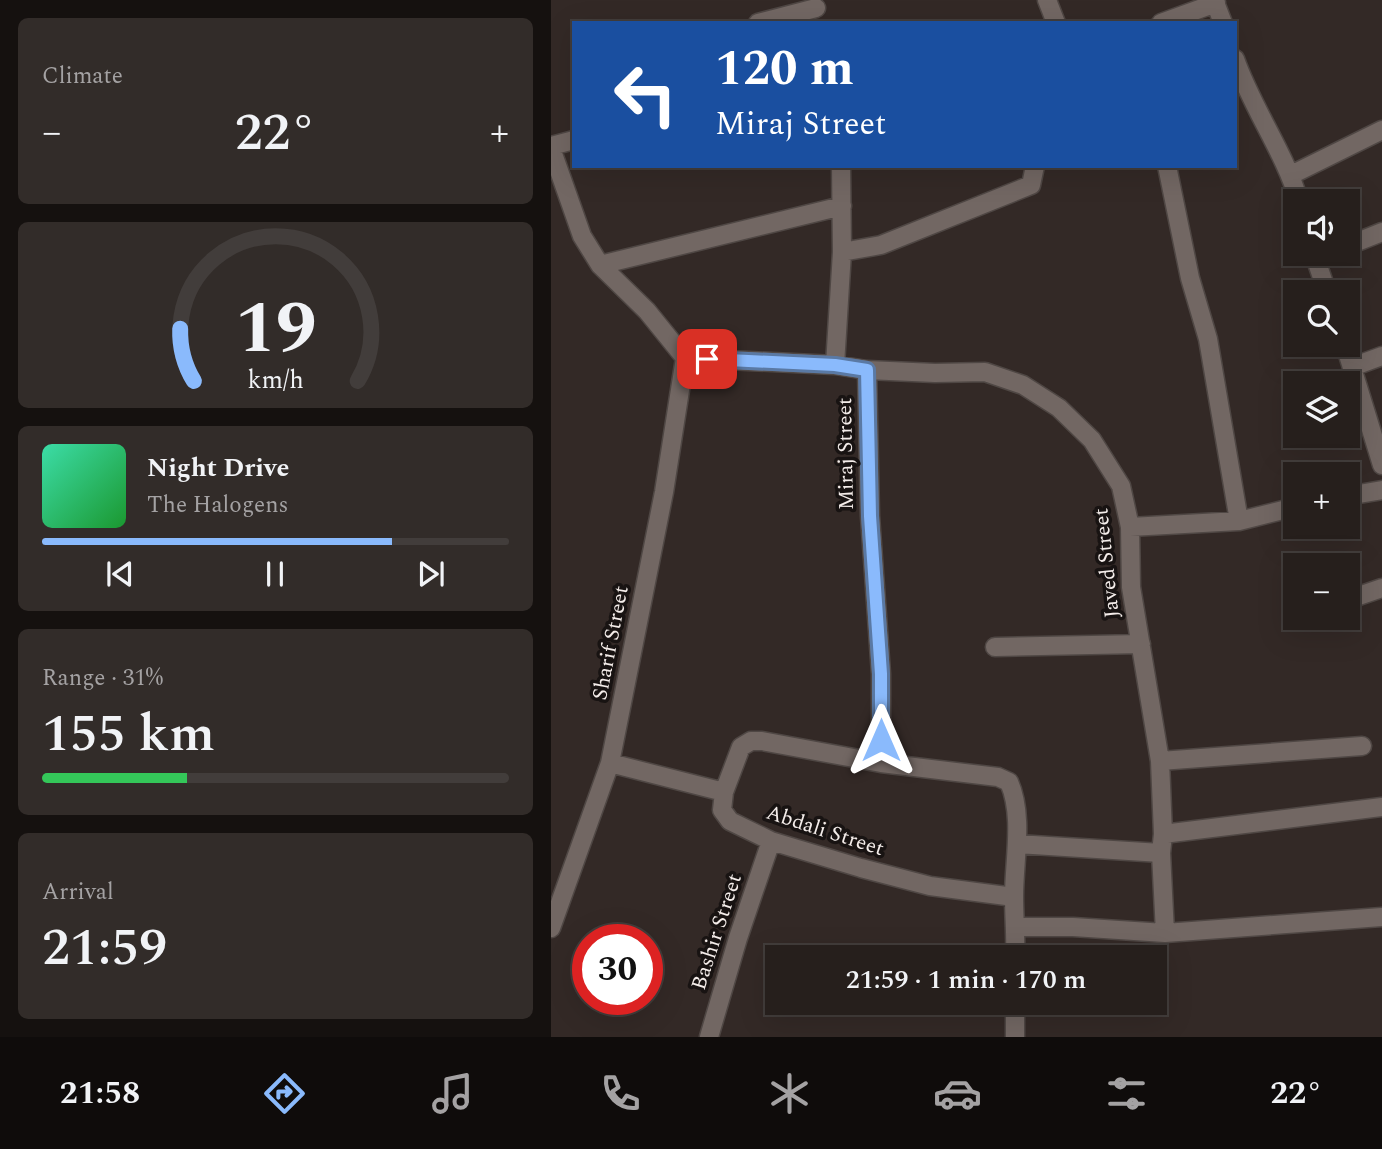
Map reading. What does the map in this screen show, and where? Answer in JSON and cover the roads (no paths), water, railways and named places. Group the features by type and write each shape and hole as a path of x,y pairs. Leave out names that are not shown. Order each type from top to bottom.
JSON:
{"street":[{"path":"1047,0 1055,21"},
{"path":"1166,21 1215,2 1222,21"},
{"path":"767,21 817,10"},
{"path":"1239,80 1291,175 1295,189"},
{"path":"1291,175 1382,130"},
{"path":"572,140 551,147 582,236 600,265 647,311 685,358"},
{"path":"835,365 842,252 841,168"},
{"path":"842,252 881,245 1031,186 1035,168"},
{"path":"1167,168 1190,278 1210,351 1239,520"},
{"path":"600,265 842,206"},
{"path":"1360,241 1382,232"},
{"path":"1353,367 1382,356"},
{"path":"1349,357 1382,465"},
{"name":"Miraj Street","path":"685,358 835,365 867,370 870,516 881,674 881,763"},
{"name":"Sharif Street","path":"551,928 610,763 664,492 685,358"},
{"name":"Javed Street","path":"867,370 985,372 1023,385 1059,408 1092,440 1121,486 1130,527 1131,587 1160,761 1165,933"},
{"path":"1360,494 1382,490"},
{"path":"1130,527 1239,520 1283,510"},
{"path":"1360,596 1382,588"},
{"path":"995,647 1141,644"},
{"path":"610,763 724,792 741,747 751,741 762,741 881,763 998,777 1009,782 1014,793 1017,844 1014,897 1015,945"},
{"path":"1160,761 1362,746"},
{"name":"Abdali Street","path":"724,792 722,810 729,821 771,841 861,869 930,886 1014,897"},
{"path":"1163,834 1382,807"},
{"name":"Bashir Street","path":"709,1037 738,937 771,841"},
{"path":"1017,844 1161,853"},
{"path":"1016,927 1073,927 1165,933 1382,917"},
{"path":"1015,1015 1015,1037"}]}
